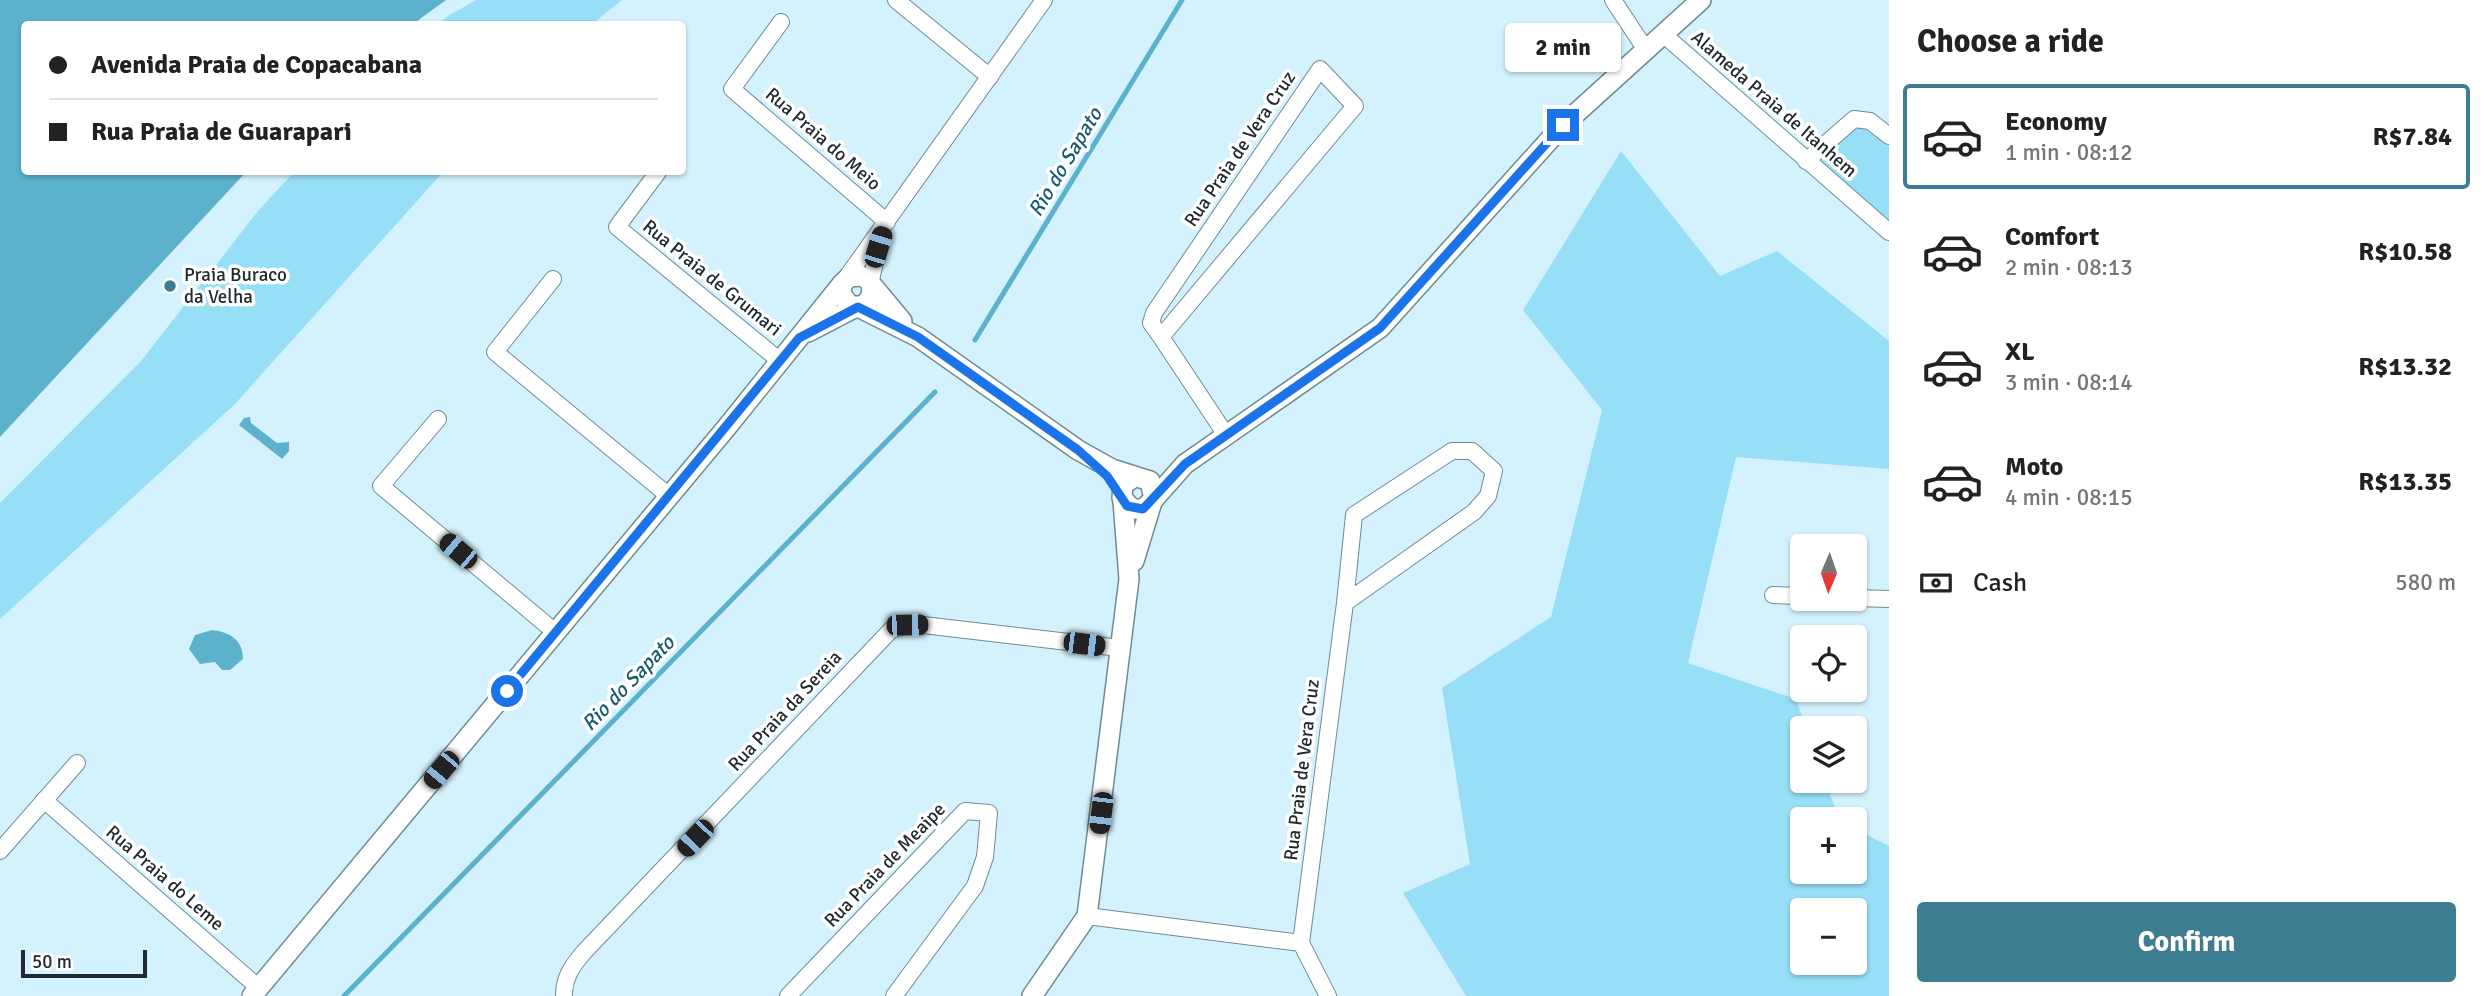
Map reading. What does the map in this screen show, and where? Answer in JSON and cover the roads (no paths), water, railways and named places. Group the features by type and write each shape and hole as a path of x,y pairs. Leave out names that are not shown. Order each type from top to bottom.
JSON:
{"street":[{"path":"896,0 990,77"},
{"path":"255,992 799,338 885,225 1044,0"},
{"path":"1613,0 1646,50"},
{"path":"1078,450 1107,476 1122,500 1138,510 1153,500 1185,464 1380,328 1563,125 1701,0"},
{"name":"Rua Praia do Meio","path":"781,22 732,89 885,225"},
{"name":"Alameda Praia de Itanhem","path":"1663,34 1889,232"},
{"name":"Rua Praia de Vera Cruz","path":"1161,337 1354,106 1320,69 1154,313 1152,323 1161,337 1226,435"},
{"path":"1806,161 1854,119 1870,121 1889,136"},
{"name":"Rua Praia de Grumari","path":"656,175 617,227 780,361"},
{"path":"799,338 868,302 885,225"},
{"path":"918,337 861,276 849,277 843,282 842,299 918,337 1078,450 1112,469 1150,481 1153,500 1129,579 1087,916 1032,996"},
{"path":"553,279 495,352 669,496"},
{"path":"438,419 381,486 555,632"},
{"name":"Rua Praia de Vera Cruz","path":"1301,943 1354,515 1452,451 1472,451 1493,471 1488,496 1474,512 1345,603"},
{"path":"1129,579 1123,485 1136,477 1185,464"},
{"path":"1773,595 1790,596"},
{"path":"1867,599 1889,600"},
{"name":"Rua Praia da Sereia","path":"564,996 564,984 571,967 584,952 891,631 907,625 923,625 1120,648"},
{"path":"0,851 77,763"},
{"name":"Rua Praia do Leme","path":"44,800 255,992"},
{"name":"Rua Praia de Meaipe","path":"788,996 965,811 989,813 985,857 975,887 894,996"},
{"path":"1087,916 1301,943 1328,996"}],"waterway":[{"name":"Rio do Sapato","path":"975,340 1182,0"},
{"name":"Rio do Sapato","path":"344,996 935,392"}],"place":[{"name":"Praia Buraco da Velha","path":"170,286"}]}
